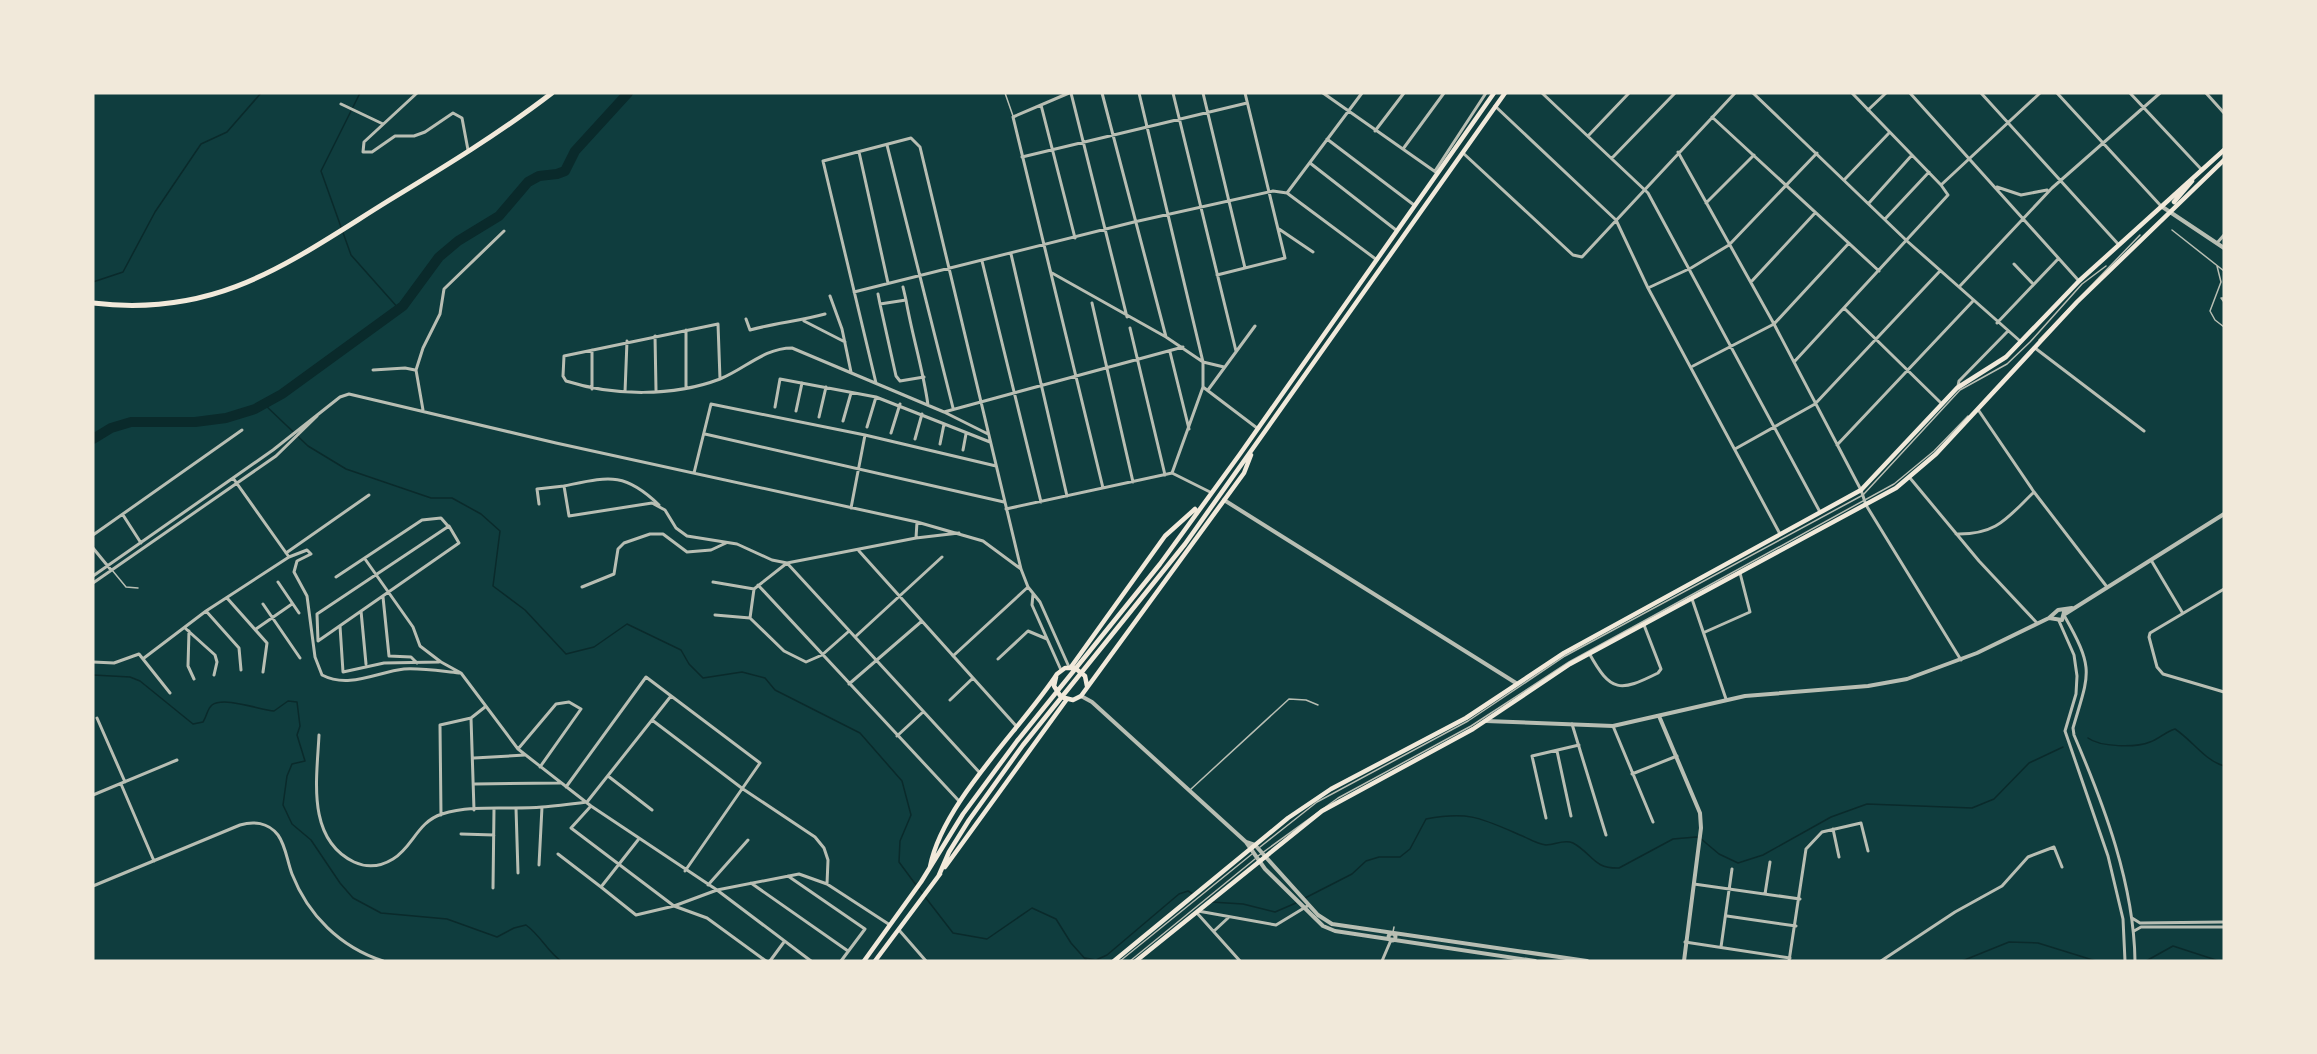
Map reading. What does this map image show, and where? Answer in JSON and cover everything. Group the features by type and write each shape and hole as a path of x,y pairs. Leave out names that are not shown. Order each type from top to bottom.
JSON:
{"highway":[{"path":"93,303 151,305 219,293 278,270 468,152 552,93"}],"main road":[{"path":"864,961 921,882 963,814 1017,741 1160,564 1494,93"},
{"path":"939,875 949,852 969,820 1023,745 1166,569 1505,93"},
{"path":"1114,961 1320,795 1466,718 1564,653 1862,492 1941,403 1958,388 2000,363 2079,281 2224,150"},
{"path":"1136,961 1263,854 1322,811 1486,721 1589,653 1740,573 1910,478 1978,411 2077,302 2167,212 2224,162"},
{"path":"2167,212 2201,170"},
{"path":"1056,677 1055,690 1061,697 1067,699 1081,696 1244,472 1254,447"},
{"path":"929,869 932,856 960,802 1061,670 1070,667 1165,536 1204,501"},
{"path":"1070,667 1082,672 1086,689"},
{"path":"875,961 1067,699"}],"street":[{"path":"417,93 364,142 363,152 372,152 395,136 414,136 425,132 453,113 462,117 468,152"},
{"path":"1103,488 1013,117 1070,93 1127,316"},
{"path":"1102,93 1166,337"},
{"path":"1139,93 1203,362 1203,387 1172,473"},
{"path":"1173,93 1236,351"},
{"path":"1203,93 1245,268"},
{"path":"1217,275 1285,258 1245,93"},
{"path":"1287,192 1362,93"},
{"path":"1375,130 1404,93"},
{"path":"1403,149 1444,93"},
{"path":"1326,94 1348,112 1437,172 1486,93"},
{"path":"1542,93 1645,189 1777,428 1821,513"},
{"path":"1588,136 1629,93"},
{"path":"1612,158 1675,93"},
{"path":"1462,152 1579,258 1585,256 1678,152 1735,93"},
{"path":"1753,93 1845,179 1906,241 2021,342"},
{"path":"1793,362 1880,272 1948,195 1929,172 1852,93"},
{"path":"1868,110 1886,93"},
{"path":"1910,93 2079,281"},
{"path":"1981,93 2119,245"},
{"path":"1941,185 2006,122 2040,93"},
{"path":"2057,93 2167,212 2224,248"},
{"path":"2130,93 2201,170"},
{"path":"1959,287 2052,188 2160,93"},
{"path":"2206,93 2224,113"},
{"path":"1022,157 1247,103"},
{"path":"341,104 383,124"},
{"path":"1041,105 1075,238"},
{"path":"1495,106 1616,220 1648,288 1781,535"},
{"path":"1712,117 1880,272"},
{"path":"1845,179 1889,133"},
{"path":"876,383 823,161 911,138 920,147 1021,569 1028,587 1040,602 1070,667"},
{"path":"1328,139 1415,206"},
{"path":"886,145 953,408"},
{"path":"859,152 888,283"},
{"path":"1678,152 1774,324 1866,503 1961,660"},
{"path":"1648,288 1690,268 1728,245 1817,153"},
{"path":"1706,203 1754,155"},
{"path":"1869,203 1912,156"},
{"path":"1310,163 1397,231"},
{"path":"1885,219 1929,172"},
{"path":"1990,183 2001,191 2021,195 2041,193 2052,188"},
{"path":"854,292 1199,206 1268,192 1287,192 1377,260"},
{"path":"1751,282 1815,213"},
{"path":"1277,228 1313,252"},
{"path":"423,410 416,370 423,348 440,314 446,284 504,231"},
{"path":"2217,243 2224,235"},
{"path":"1692,367 1774,324 1849,243"},
{"path":"1011,254 1067,496"},
{"path":"1997,323 2058,259"},
{"path":"982,261 1016,392 1041,502"},
{"path":"2014,264 2033,284"},
{"path":"1735,449 1777,428 1815,404 1941,270"},
{"path":"1052,273 1166,337 1203,362 1224,367"},
{"path":"903,287 924,377 928,406"},
{"path":"878,294 896,376 900,381 924,377"},
{"path":"830,296 845,342 851,372"},
{"path":"880,304 906,300"},
{"path":"1837,445 1973,301"},
{"path":"1092,303 1132,482"},
{"path":"1844,308 1874,340 1910,370 1941,403"},
{"path":"746,319 750,330 786,320 802,321 825,314"},
{"path":"802,321 845,342"},
{"path":"720,379 718,324 627,341 564,356 563,376 566,381 592,389 625,392 686,388 720,379 769,352 781,348 801,351 944,412 988,434"},
{"path":"1208,390 1255,326"},
{"path":"1130,328 1165,475"},
{"path":"686,330 686,388"},
{"path":"1958,388 1959,381 2007,332"},
{"path":"655,336 656,390"},
{"path":"625,392 627,341"},
{"path":"944,412 1183,348"},
{"path":"2035,348 2144,431"},
{"path":"592,350 592,389"},
{"path":"1170,352 1189,429"},
{"path":"373,370 405,368 416,370"},
{"path":"775,407 780,379 876,397 900,404 966,434 990,442"},
{"path":"796,411 802,383"},
{"path":"819,417 826,387"},
{"path":"1203,387 1257,428"},
{"path":"843,421 851,393"},
{"path":"93,576 273,450 340,397 358,394 555,444 961,533 983,541 1021,569"},
{"path":"867,427 876,397"},
{"path":"694,473 711,404 865,435 996,466"},
{"path":"891,433 900,404"},
{"path":"1978,411 2034,492 2107,587"},
{"path":"93,583 276,456 293,442 319,414"},
{"path":"915,440 922,414"},
{"path":"940,444 944,424"},
{"path":"93,535 242,430"},
{"path":"704,434 1004,502"},
{"path":"963,450 966,434"},
{"path":"851,508 865,435"},
{"path":"273,450 276,456"},
{"path":"1006,509 1172,473 1210,492"},
{"path":"233,478 289,557"},
{"path":"539,504 537,489 618,478 647,494 683,534 696,539 728,542 754,550 772,560 787,563 859,551 916,538 961,533"},
{"path":"1910,478 1956,534 2037,623"},
{"path":"564,486 569,516 648,502 659,505"},
{"path":"1956,534 1977,534 1996,528 2034,492"},
{"path":"286,553 369,495"},
{"path":"1224,500 1516,683"},
{"path":"2057,620 2072,608 2224,514"},
{"path":"123,515 141,543"},
{"path":"336,577 422,520 441,518 448,526 459,543 318,641 317,614 448,526"},
{"path":"916,538 917,522"},
{"path":"582,587 614,574 618,549 624,543 650,534 663,534 687,552 711,550 728,542"},
{"path":"93,548 111,570"},
{"path":"144,658 187,629 206,611 289,557 310,551 308,556 297,561 294,572 307,596 315,657 322,675 345,681 400,670 426,669 461,673"},
{"path":"859,551 1017,727"},
{"path":"855,637 942,557"},
{"path":"365,559 414,627 420,645 441,662 461,673 485,707 525,755 638,840 717,890 811,961"},
{"path":"2151,560 2182,612"},
{"path":"750,618 754,589 787,563"},
{"path":"787,563 981,774"},
{"path":"1705,632 1750,612 1740,573"},
{"path":"278,582 299,613"},
{"path":"713,582 754,589"},
{"path":"758,585 960,802"},
{"path":"953,656 1028,587"},
{"path":"2224,589 2150,633 2160,672 2224,692"},
{"path":"1033,594 1032,605 1061,670"},
{"path":"383,597 388,656 411,657 417,663"},
{"path":"226,598 267,643 263,672"},
{"path":"1692,599 1726,699"},
{"path":"263,604 300,658"},
{"path":"256,629 292,604"},
{"path":"1486,721 1613,726 1726,699 1868,686 1906,679 1961,660 2049,618 2058,610 2064,614 2085,658 2086,687 2073,728 2117,853 2134,932 2135,961"},
{"path":"206,611 239,648 241,670"},
{"path":"361,611 366,664"},
{"path":"715,615 750,618 784,651 806,662 822,655 849,631"},
{"path":"2054,615 2069,644 2077,670 2077,686 2065,731 2109,856 2120,901 2125,961"},
{"path":"2049,618 2057,620"},
{"path":"849,684 922,621"},
{"path":"1589,653 1603,677 1626,687 1658,673 1660,669 1643,624"},
{"path":"340,626 343,672 384,663 441,662"},
{"path":"187,629 215,655 217,662 214,675"},
{"path":"187,629 188,666 194,679"},
{"path":"998,659 1028,631 1047,639"},
{"path":"2069,644 2077,639"},
{"path":"93,662 114,663 139,654 170,693"},
{"path":"566,787 646,677 760,763 685,871"},
{"path":"950,700 973,678"},
{"path":"1086,689 1092,702"},
{"path":"319,735 316,796 318,814 330,840 346,857 369,867 385,863 403,851 425,824 441,815 474,810 542,807 587,802 671,696"},
{"path":"1081,696 1092,702 1246,842 1256,847 1327,922 1336,926 1587,961"},
{"path":"519,749 556,704 569,702 581,709 540,767"},
{"path":"441,815 440,725 471,718 485,707"},
{"path":"897,736 923,712"},
{"path":"1659,716 1700,813 1701,828 1684,961"},
{"path":"97,718 154,861"},
{"path":"471,718 475,784 474,810"},
{"path":"652,720 744,789 815,837 824,848 828,860 827,884"},
{"path":"1572,724 1606,836"},
{"path":"1613,726 1653,822"},
{"path":"1546,818 1532,756 1580,745"},
{"path":"1557,751 1571,816"},
{"path":"473,758 525,755"},
{"path":"1632,774 1677,756"},
{"path":"93,795 177,760"},
{"path":"608,776 652,810"},
{"path":"475,784 560,783"},
{"path":"2085,787 2093,784"},
{"path":"591,806 570,828 674,906 707,918 768,961 784,942"},
{"path":"539,865 542,807"},
{"path":"516,808 518,873"},
{"path":"494,809 494,888"},
{"path":"93,886 240,825 257,822 276,833 285,849 294,879 321,922 355,950 383,961"},
{"path":"1685,942 1790,960 1797,926 1806,849 1821,832 1861,823 1868,852"},
{"path":"1833,829 1839,856"},
{"path":"461,834 494,835"},
{"path":"601,887 638,840"},
{"path":"708,885 748,840"},
{"path":"1246,842 1251,852 1301,908 1329,929 1535,961"},
{"path":"1881,961 1955,912 2002,886 2028,856 2037,851 2054,847 2062,867"},
{"path":"558,854 636,915 674,906 717,890 799,874 827,884 890,925"},
{"path":"1765,894 1770,862"},
{"path":"1721,948 1732,869"},
{"path":"787,875 865,929 841,961"},
{"path":"751,882 848,951"},
{"path":"1694,884 1800,899"},
{"path":"1196,911 1276,925 1307,903"},
{"path":"1196,911 1240,961"},
{"path":"1726,915 1797,926"},
{"path":"1214,931 1229,917"},
{"path":"2131,917 2140,923 2224,922"},
{"path":"2134,932 2141,927 2224,927"},
{"path":"898,930 926,961"},
{"path":"1382,961 1391,940 1389,936 1392,933"},
{"path":"802,961 804,957"}],"lane":[{"path":"1005,93 1013,117"},
{"path":"2172,230 2224,271"},
{"path":"1263,854 1338,798 1471,726 1569,662 1866,503 1894,484 1934,451 2112,261 2140,235"},
{"path":"1256,847 1317,802 1468,721 1566,656 1862,492 1960,390 2007,364 2082,284 2112,261"},
{"path":"2217,266 2221,282 2210,311 2215,320 2224,327"},
{"path":"2224,298 2221,298 2224,302"},
{"path":"111,570 126,587 138,588"},
{"path":"1189,790 1289,699 1306,700 1318,705"},
{"path":"1120,961 1193,898"},
{"path":"1130,961 1200,905"},
{"path":"1392,933 1394,927"}],"waterway":[{"path":"93,282 123,272 155,212 201,144 227,132 261,93"},
{"path":"360,93 321,171 351,255 399,309"},
{"path":"93,439 111,428 131,422 195,422 226,418 255,409 282,394 403,306 439,257 458,241 499,216 528,182 539,176 565,171 575,151 628,93"},
{"path":"264,404 308,446 346,469 431,498 452,498 481,514 500,531 493,586 525,610 566,654 594,647 627,624 681,650 689,664 703,678 742,672 765,678 775,690 860,733 902,781 911,815 900,841 899,862 916,885"},
{"path":"93,410 94,438"},
{"path":"93,675 130,677 140,681 193,724 203,722 210,707 218,703 233,703 274,711 288,701 297,702 300,726 297,735 305,761 292,764 287,776 283,805 292,824 311,840 353,898 381,913 447,919 497,937 514,928 526,925 561,961"},
{"path":"2088,738 2109,745 2136,745 2153,741 2175,729 2204,755 2224,766"},
{"path":"1305,898 1352,874 1366,861 1379,857 1400,857 1410,849 1426,819 1464,816 1484,820 1542,844 1570,842 1580,847 1598,863 1610,868 1619,868 1673,839 1696,837 1719,854 1738,863 1763,855 1831,817 1867,804 1972,808 1994,799 2029,763 2063,747"},
{"path":"919,889 953,933 987,939 1032,908 1056,919 1071,943 1087,961"},
{"path":"1085,958 1096,960 1107,955 1179,894 1188,891 1193,894"},
{"path":"1211,902 1243,904 1275,912 1296,903"},
{"path":"1962,961 2009,942 2038,943 2096,961"},
{"path":"2146,961 2173,946 2219,961"}]}
